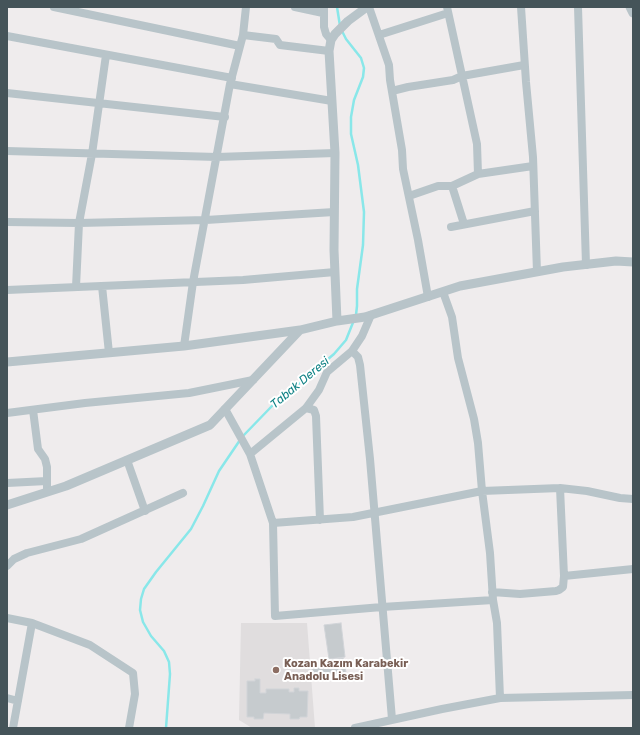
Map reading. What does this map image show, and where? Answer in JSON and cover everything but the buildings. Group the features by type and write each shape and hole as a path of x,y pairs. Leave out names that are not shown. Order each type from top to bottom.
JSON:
{"street":[{"path":"54,7 240,46"},
{"path":"184,346 224,117 231,81 243,35 246,7"},
{"path":"295,7 324,10 325,31 333,37"},
{"path":"341,321 335,272 335,153 329,51 333,37 348,21 368,7 380,35 389,65 402,150 403,169 428,297"},
{"path":"521,7 524,65 533,166 537,272"},
{"path":"578,7 586,265"},
{"path":"630,7 633,13"},
{"path":"380,35 447,10 477,144 478,174"},
{"path":"243,35 276,39 280,44 329,51"},
{"path":"7,36 332,101"},
{"path":"76,287 79,223 92,154 106,55"},
{"path":"392,91 524,65"},
{"path":"7,93 224,117"},
{"path":"7,151 217,157 335,153"},
{"path":"409,196 438,186 452,186 478,174 533,166"},
{"path":"452,186 464,224"},
{"path":"451,227 535,211"},
{"path":"7,222 79,223 206,220 334,212"},
{"path":"7,362 184,346 300,330 368,316 460,286 586,265 616,261 633,262"},
{"path":"7,290 243,280 335,272"},
{"path":"102,286 109,353"},
{"path":"443,292 452,317 458,358 474,419 478,443 482,491 490,553 492,596 497,623 500,698"},
{"path":"250,454 306,408 319,390 327,372 352,351 362,336 368,316"},
{"path":"7,505 66,486 210,425 300,330"},
{"path":"352,351 358,357 360,365 392,719"},
{"path":"7,413 85,403 188,394 253,380"},
{"path":"306,408 314,410 316,416 320,520"},
{"path":"225,409 250,454 273,523 275,616 559,590 563,587 564,576 560,488"},
{"path":"33,410 38,448 45,459 47,467 47,492"},
{"path":"127,460 145,511"},
{"path":"7,483 47,481"},
{"path":"273,523 353,517 482,491 560,488 633,499"},
{"path":"7,566 14,559 27,553 81,539 183,493"},
{"path":"564,576 633,569"},
{"path":"7,618 32,623 90,645 133,673 135,694 128,728"},
{"path":"13,728 32,623"},
{"path":"355,728 392,719 500,698 633,695"},
{"path":"7,698 18,701"}],"shaded area":[{"name":"Kozan Kazım Karabekir Anadolu Lisesi","path":"241,623 307,623 315,728 252,728 239,720"}],"waterway":[{"name":"Tabak Deresi","path":"337,7 340,26"},
{"name":"Tabak Deresi","path":"342,31 346,39 361,58 364,68 363,77 354,100 351,117 351,134 358,165 364,212 363,245 357,289 356,315"},
{"name":"Tabak Deresi","path":"243,436 272,406 334,354 346,340 354,320"},
{"name":"Tabak Deresi","path":"166,728 170,674 169,662 164,651 151,636 143,622 140,610 141,599 144,589 156,572 191,529 219,471 240,440"}],"place":[{"name":"Kozan Kazım Karabekir Anadolu Lisesi","path":"276,670"}]}
